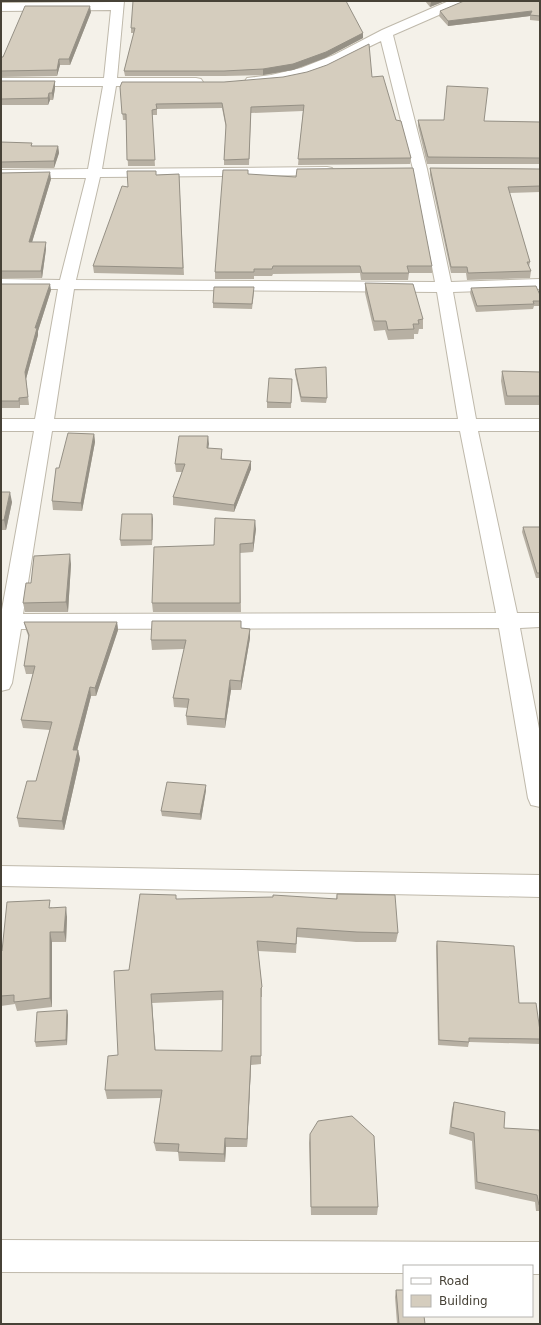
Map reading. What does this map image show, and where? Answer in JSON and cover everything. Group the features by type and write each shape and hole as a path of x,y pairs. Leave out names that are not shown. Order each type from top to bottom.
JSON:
{"street":[{"path":"237,82 263,80 302,73 324,65 424,14 460,1"},
{"path":"1,6 118,3 110,82 94,174 67,284 44,424 6,622 1,683"},
{"path":"386,33 420,170 444,287 468,425 508,620 540,798"},
{"path":"1,82 209,82"},
{"path":"1,174 340,171"},
{"path":"1,284 444,287 540,284"},
{"path":"1,425 540,425"},
{"path":"6,622 540,620"},
{"path":"1,876 540,886"},
{"path":"1,1256 540,1258"}],"building":[{"path":"133,1 346,1 363,33 326,52 293,64 263,69 224,71 124,71 135,28 131,28"},
{"path":"464,1 540,1 540,16 530,15 532,11 448,21 440,11"},
{"path":"25,6 90,6 69,59 59,59 57,70 1,71 1,57 3,57"},
{"path":"369,44 372,77 383,76 396,120 401,121 411,158 298,159 304,105 251,107 249,159 224,160 226,125 222,103 156,104 157,109 152,110 155,160 127,160 126,114 122,114 120,87 122,82 224,82 283,77 307,72 327,65"},
{"path":"1,81 55,81 52,93 49,93 48,98 1,99"},
{"path":"447,86 488,88 484,121 540,122 540,158 428,157 418,120 444,120"},
{"path":"1,142 32,143 31,146 58,146 54,161 1,162"},
{"path":"413,168 432,266 407,266 409,273 362,273 360,266 273,266 272,269 254,269 254,272 215,272 223,170 248,170 248,174 296,177 297,169"},
{"path":"430,168 540,169 540,186 508,187 530,262 527,262 531,271 468,273 467,267 451,267"},
{"path":"127,171 156,171 156,175 179,174 183,268 93,266 122,186 128,187"},
{"path":"50,172 29,242 46,242 41,271 1,271 1,173"},
{"path":"365,283 413,284 423,319 418,320 419,324 413,324 414,329 388,330 386,321 374,321"},
{"path":"1,284 50,284 35,328 37,328 25,372 28,397 19,398 19,401 1,401"},
{"path":"536,286 540,295 540,301 533,301 534,304 477,306 471,288"},
{"path":"214,287 254,287 252,304 213,303"},
{"path":"326,367 327,398 301,397 295,369"},
{"path":"502,371 540,372 540,396 507,396"},
{"path":"269,378 292,379 291,403 267,402"},
{"path":"68,433 94,434 81,503 52,501 56,468 59,468"},
{"path":"179,436 208,436 207,448 222,449 221,459 251,461 234,505 173,497 185,464 175,464"},
{"path":"1,492 10,492 4,520 1,520"},
{"path":"122,514 152,514 152,540 120,540"},
{"path":"215,518 255,520 253,543 240,544 240,603 152,603 154,547 214,545"},
{"path":"523,527 540,527 540,573 537,573"},
{"path":"70,554 66,602 23,603 26,583 31,583 34,556"},
{"path":"152,621 241,621 241,628 250,629 241,681 230,680 225,719 186,716 189,699 173,698 186,640 151,640"},
{"path":"24,622 117,622 95,688 90,687 73,750 78,750 62,821 17,818 27,781 36,781 52,722 21,720 35,666 24,666 29,635"},
{"path":"167,782 206,785 200,814 161,811"},
{"path":"140,894 176,895 176,899 273,897 273,895 337,899 337,894 395,895 398,933 297,928 296,944 257,941 262,987 261,1056 251,1056 247,1139 225,1138 224,1154 178,1152 179,1144 154,1143 162,1090 105,1090 108,1056 118,1055 114,971 129,970","holes":["223,991 222,1051 155,1050 151,994"]},
{"path":"50,900 49,908 66,907 64,932 50,932 50,998 14,1002 14,995 1,996 1,951 7,902"},
{"path":"437,941 514,946 519,1003 536,1003 540,1039 469,1038 469,1042 439,1040"},
{"path":"67,1010 66,1040 35,1042 37,1012"},
{"path":"454,1102 505,1112 504,1128 539,1130 539,1205 537,1195 477,1182 474,1133 451,1127"},
{"path":"352,1116 374,1136 378,1207 311,1207 310,1134 318,1121"},
{"path":"396,1290 403,1290 403,1317 424,1317 425,1324 399,1324"}]}
